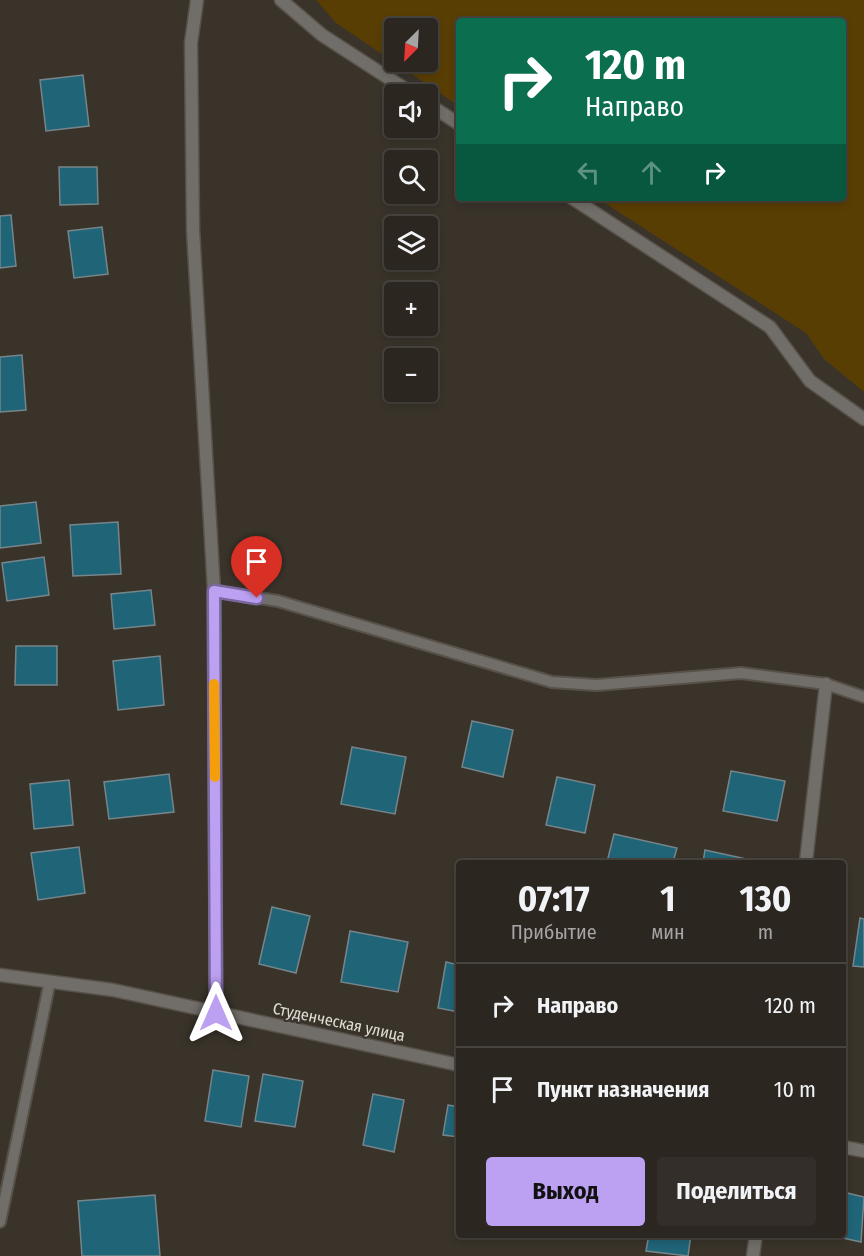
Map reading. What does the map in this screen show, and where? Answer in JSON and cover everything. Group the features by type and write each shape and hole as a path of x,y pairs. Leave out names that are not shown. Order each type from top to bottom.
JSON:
{"street":[{"path":"197,0 191,44 193,230 214,591 216,1013"},
{"path":"281,0 322,35 398,84"},
{"path":"438,110 456,122"},
{"path":"577,201 770,327 810,381 864,419"},
{"path":"806,860 826,684"},
{"name":"Студенческая улица","path":"0,975 113,990 456,1064"},
{"path":"846,1148 864,1151"},
{"path":"753,1256 755,1238"}],"lane":[{"path":"214,591 278,601 552,682 597,685 741,673 826,684 864,697"},
{"path":"0,1222 50,981"}],"shaded area":[{"path":"316,0 864,0 864,392 824,359 806,333 602,201 846,201 846,18 456,18 456,104 438,92 438,84 426,84 409,72 438,72 438,18 384,18 384,55 336,23"}],"building":[{"path":"83,75 89,126 46,131 40,80"},
{"path":"59,167 97,167 98,204 60,205"},
{"path":"11,215 16,266 0,268 0,216"},
{"path":"102,227 108,274 74,278 68,231"},
{"path":"22,355 26,410 0,412 0,357"},
{"path":"36,502 41,543 0,548 0,506"},
{"path":"118,522 121,574 73,576 70,525"},
{"path":"44,557 49,595 7,601 2,563"},
{"path":"151,590 155,625 114,629 111,594"},
{"path":"16,646 57,646 57,685 15,685"},
{"path":"160,656 164,705 118,710 113,661"},
{"path":"472,721 513,730 503,777 462,767"},
{"path":"352,747 406,757 395,814 341,804"},
{"path":"731,771 785,781 777,821 723,811"},
{"path":"169,774 174,812 109,819 104,782"},
{"path":"557,777 595,785 585,833 546,825"},
{"path":"69,780 73,825 34,829 30,784"},
{"path":"614,834 677,848 674,860 608,860"},
{"path":"79,847 85,893 38,900 31,853"},
{"path":"705,850 751,860 703,860"},
{"path":"272,907 310,916 296,973 259,964"},
{"path":"860,918 864,919 864,967 853,966"},
{"path":"350,931 408,942 398,992 341,982"},
{"path":"446,962 456,964 456,1011 438,1008"},
{"path":"213,1070 249,1076 241,1127 205,1121"},
{"path":"263,1074 303,1081 295,1127 255,1121"},
{"path":"373,1094 404,1100 394,1152 363,1145"},
{"path":"448,1105 456,1106 456,1137 443,1135"},
{"path":"846,1193 864,1197 861,1242 843,1238 846,1238"},
{"path":"155,1195 160,1256 82,1256 78,1201"},
{"path":"648,1238 690,1238 688,1256 646,1251"}],"slow traffic":[{"path":"214,684 215,777"}],"route":[{"path":"216,1013 214,591 257,598"}]}
